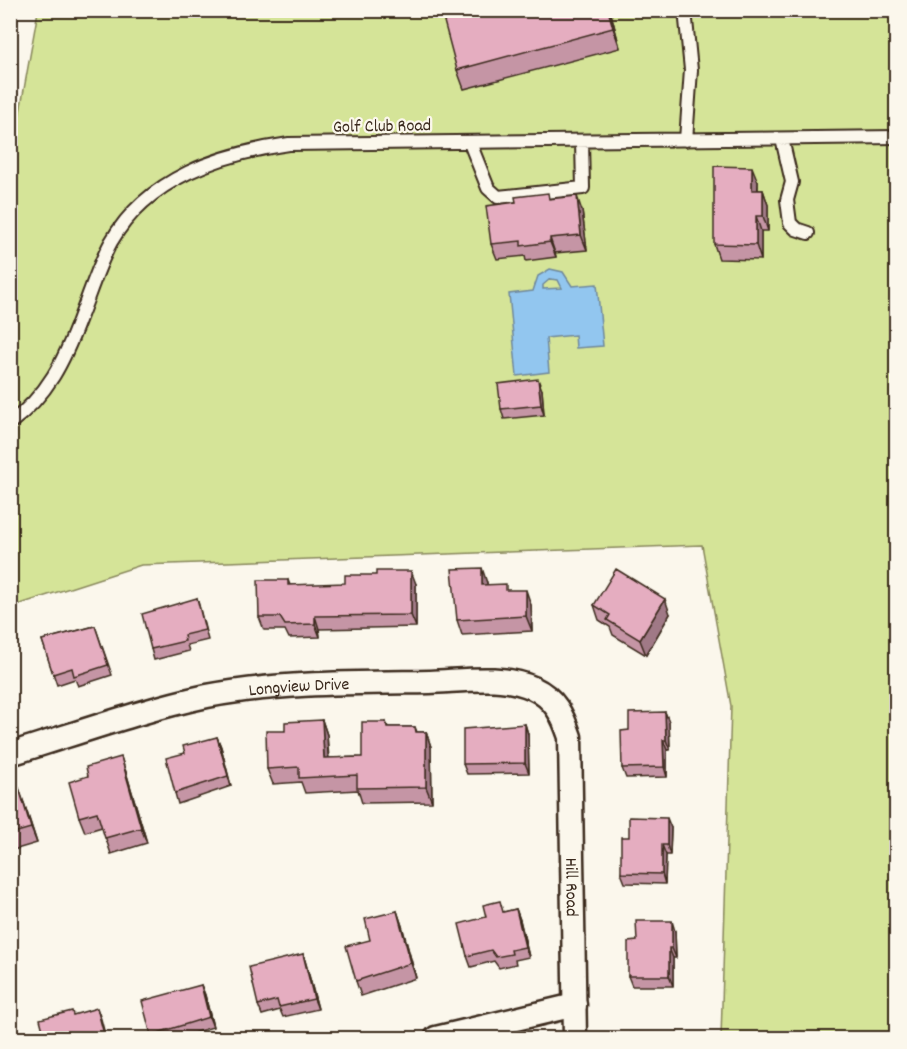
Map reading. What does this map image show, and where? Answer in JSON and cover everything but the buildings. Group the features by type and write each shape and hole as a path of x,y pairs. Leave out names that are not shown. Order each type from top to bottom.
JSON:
{"street":[{"name":"Longview Drive","path":"10,754 161,707 208,696 257,689 398,681 518,682 535,689 550,700 563,716 570,737"},
{"name":"Hill Road","path":"570,737 575,1038"},
{"path":"436,1038 575,1005"}],"lane":[{"path":"685,10 691,70 686,140"},
{"name":"Golf Club Road","path":"10,423 27,411 47,388 62,365 112,241 131,215 155,193 182,175 214,160 251,150 289,144 897,137"},
{"path":"782,139 792,182 787,200 790,223 796,229 808,233"},
{"path":"470,142 488,188 498,197 583,188 582,141"}],"green space":[{"path":"38,11 896,11 896,1038 721,1038 731,706 702,545 141,565 11,607 11,162"}],"water":[{"path":"550,269 563,272 572,286 597,284 603,346 576,348 575,335 546,338 549,372 517,376 509,294 533,291 538,276","holes":["550,279 558,280 562,288 543,289 543,285"]}]}
